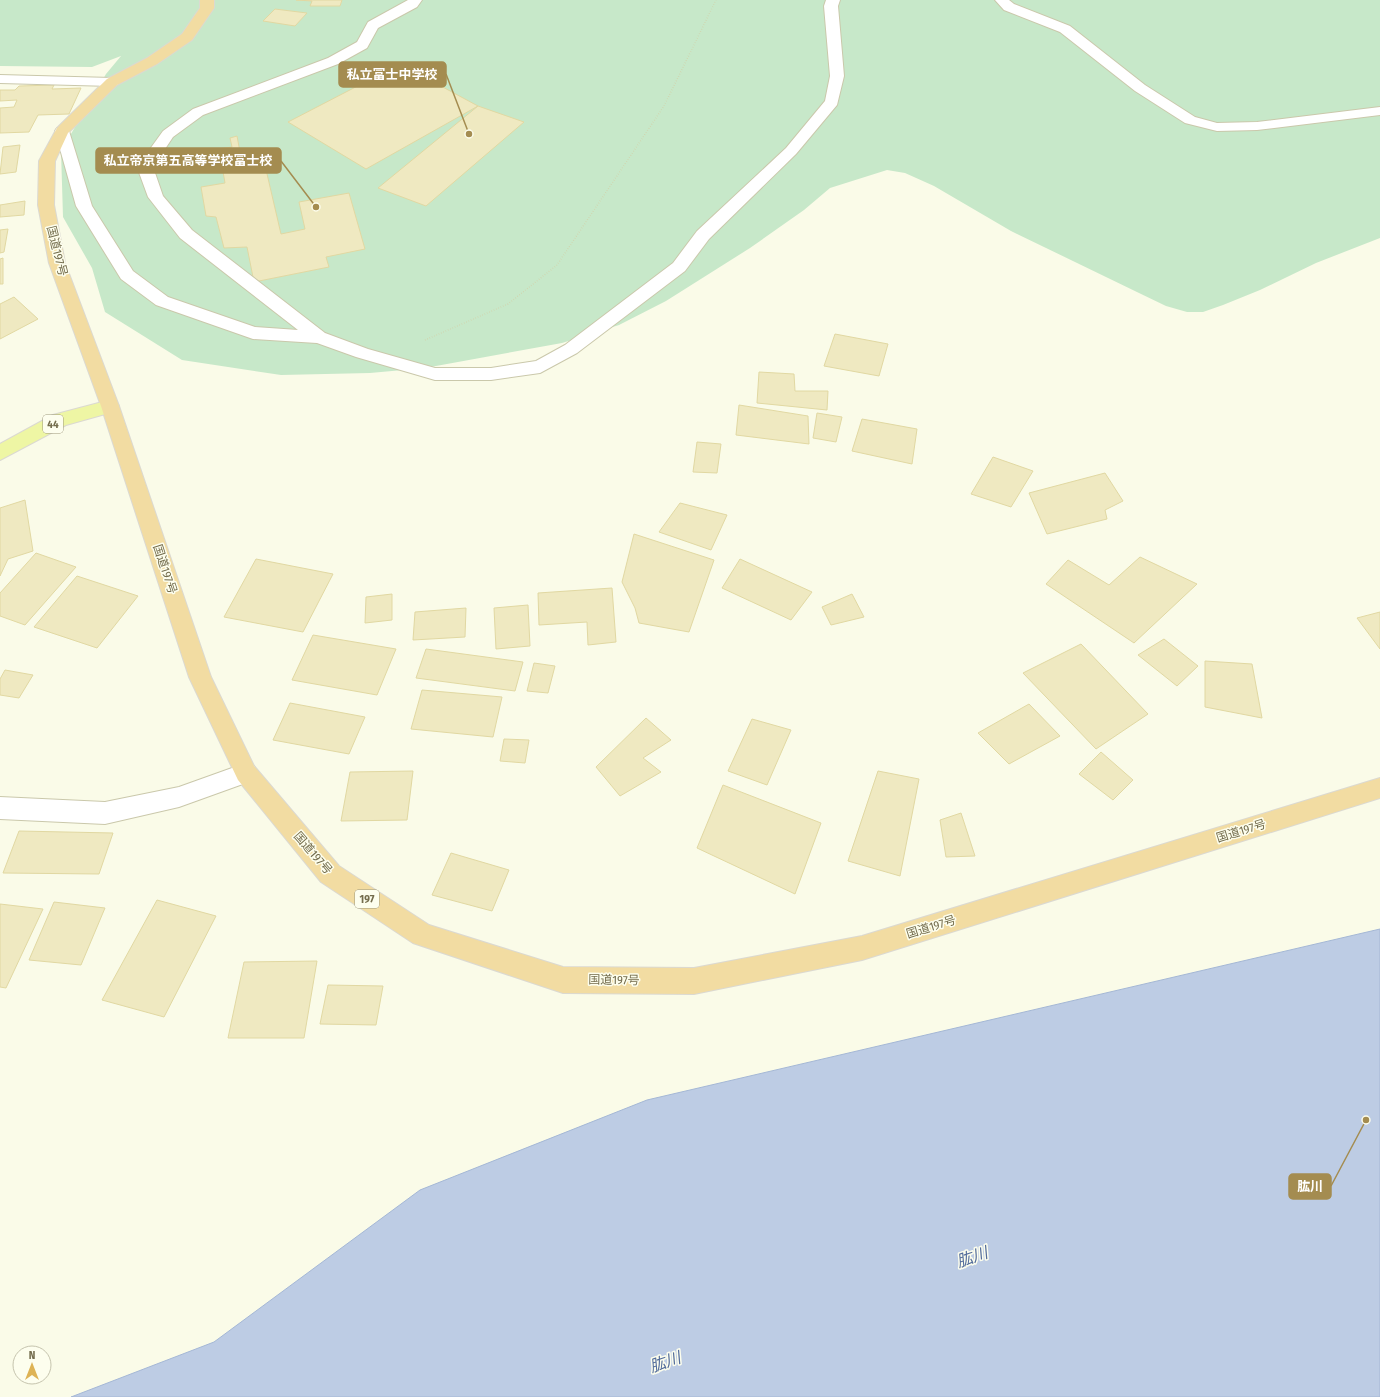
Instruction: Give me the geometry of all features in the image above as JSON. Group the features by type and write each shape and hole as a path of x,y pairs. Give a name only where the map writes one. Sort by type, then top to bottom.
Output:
{"highway":[{"name":"国道197号","path":"207,0 207,8 187,37 152,61 112,82 62,130 47,161 46,205 57,263 110,406 200,677 246,772 330,874 422,934 563,980 694,982 862,948 1380,788"}],"main road":[{"name":"44","path":"0,453 60,420 110,406"}],"street":[{"path":"318,337 186,234 156,198 145,167 168,134 198,112 333,61 362,45 373,25 412,4 415,0"},
{"path":"62,130 84,206 127,275 162,301 253,334 318,337 362,353 435,374 491,374 540,367 571,349 679,267 702,235 791,151 832,102 837,76 831,6 833,0"},
{"path":"1002,0 1009,6 1065,29 1140,88 1190,120 1218,127 1257,126 1380,111"},
{"path":"0,79 112,82"},
{"path":"0,808 105,813 179,797 246,772"}],"path":[{"path":"419,342 508,304 557,265 664,106 716,0"}],"green space":[{"path":"0,0 1380,0 1380,238 1316,263 1260,290 1223,305 1203,312 1187,312 1166,306 1011,231 934,186 905,173 887,170 830,188 804,210 750,248 666,301 619,325 562,343 425,368 370,373 281,375 182,360 105,312 92,268 63,217 61,151 106,74 121,56 92,67 0,66"}],"water":[{"path":"1380,929 1380,1397 71,1397 214,1342 420,1190 647,1100"}],"building":[{"path":"296,0 342,0 340,6 310,6 312,1"},
{"path":"275,9 307,13 295,26 263,21"},
{"path":"400,64 478,106 366,169 288,122"},
{"path":"54,85 52,89 81,88 69,114 38,115 29,132 0,133 0,108 14,107 17,100 0,101 0,90 15,90 19,86"},
{"path":"478,106 524,122 426,206 378,188"},
{"path":"237,136 240,152 261,148 281,234 305,229 299,202 349,193 365,249 326,257 329,267 254,282 247,247 224,248 216,217 206,216 201,187 225,183 219,149 232,147 230,138"},
{"path":"20,145 16,172 0,174 3,147"},
{"path":"25,201 24,215 0,217 0,205"},
{"path":"8,229 4,252 0,253 0,230"},
{"path":"3,258 3,284 0,284 0,259"},
{"path":"14,297 38,319 0,339 0,304"},
{"path":"835,334 888,344 879,376 824,366"},
{"path":"759,372 794,374 795,391 828,391 827,410 757,403"},
{"path":"739,405 808,416 809,444 736,435"},
{"path":"817,413 842,417 836,442 813,438"},
{"path":"862,419 917,429 912,464 852,451"},
{"path":"697,442 721,444 717,473 693,472"},
{"path":"993,457 1033,471 1011,507 971,494"},
{"path":"1105,473 1123,501 1105,510 1107,519 1047,534 1029,493"},
{"path":"25,500 33,551 8,559 0,576 0,508"},
{"path":"680,503 727,515 711,550 659,532"},
{"path":"634,534 714,560 689,632 639,623 635,608 622,582"},
{"path":"36,553 76,567 25,625 0,616 0,593"},
{"path":"1140,557 1197,584 1134,643 1046,584 1068,560 1109,585"},
{"path":"256,559 333,574 303,632 224,617"},
{"path":"740,559 812,592 791,620 722,588"},
{"path":"77,576 138,596 97,648 34,627"},
{"path":"612,588 616,642 588,645 587,622 539,625 538,593"},
{"path":"392,594 392,620 365,623 366,597"},
{"path":"852,594 864,617 831,625 822,607"},
{"path":"528,605 530,646 496,649 494,608"},
{"path":"466,608 465,637 413,640 415,612"},
{"path":"1380,612 1380,649 1357,618"},
{"path":"313,635 396,649 377,695 292,680"},
{"path":"1164,639 1198,666 1177,686 1138,655"},
{"path":"1081,644 1148,714 1096,749 1023,673"},
{"path":"426,649 523,662 515,691 416,678"},
{"path":"1205,661 1252,664 1262,718 1205,707"},
{"path":"534,663 555,666 548,693 527,691"},
{"path":"5,670 33,675 19,698 0,695 0,679"},
{"path":"422,690 502,697 493,737 411,729"},
{"path":"290,703 365,717 349,754 273,740"},
{"path":"1029,704 1060,736 1009,764 978,733"},
{"path":"646,718 671,740 643,758 661,772 620,796 596,767"},
{"path":"752,719 791,730 767,785 728,771"},
{"path":"504,739 529,740 525,763 500,761"},
{"path":"1101,752 1133,780 1113,800 1079,774"},
{"path":"413,771 407,820 341,821 350,772"},
{"path":"878,771 919,779 900,876 848,861"},
{"path":"723,785 821,823 795,894 697,848"},
{"path":"961,813 975,856 946,857 940,820"},
{"path":"19,831 113,833 99,874 3,873"},
{"path":"451,853 509,870 492,911 432,895"},
{"path":"157,900 216,916 164,1017 102,1000"},
{"path":"54,902 105,908 81,965 29,960"},
{"path":"0,904 43,909 6,988 0,987"},
{"path":"317,961 304,1038 228,1038 244,962"},
{"path":"328,985 383,986 376,1025 320,1024"}],"place":[{"name":"私立冨士中学校","path":"469,134"},
{"name":"私立帝京第五高等学校冨士校","path":"316,207"},
{"name":"肱川","path":"1366,1120"}]}
